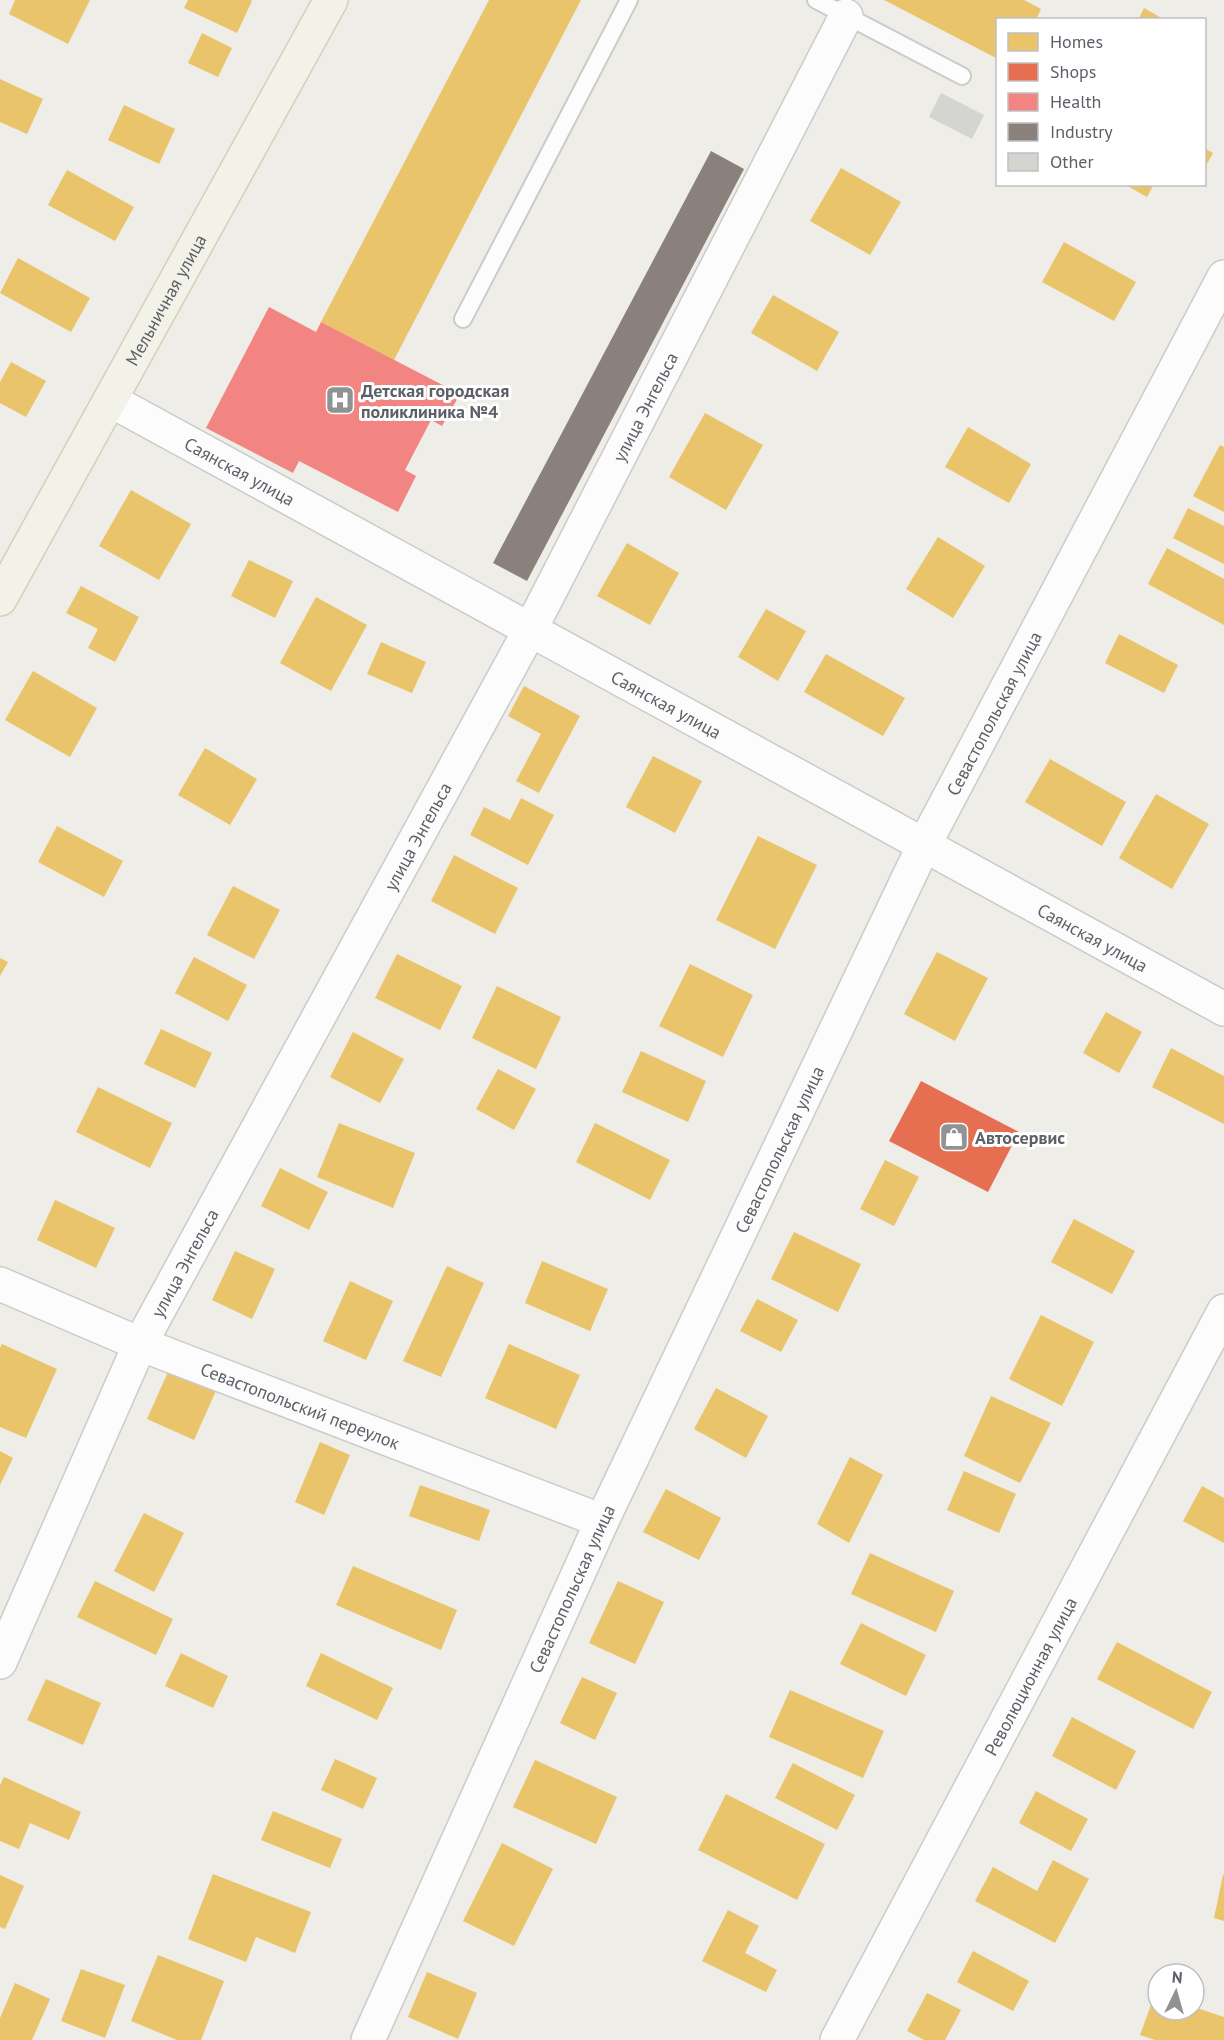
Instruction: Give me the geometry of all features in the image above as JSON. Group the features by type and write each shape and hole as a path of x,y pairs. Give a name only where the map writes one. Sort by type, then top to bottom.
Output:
{"main road":[{"name":"Мельничная улица","path":"0,599 331,0"}],"street":[{"name":"улица Энгельса","path":"0,1662 140,1344 530,630 846,16"},
{"name":"Севастопольская улица","path":"368,2040 602,1521 924,845 1224,277"},
{"name":"Саянская улица","path":"110,400 1224,1009"},
{"name":"Севастопольский переулок","path":"0,1284 140,1344 602,1521"},
{"name":"Революционная улица","path":"837,2040 1224,1311"}],"lane":[{"path":"463,319 628,0"},
{"path":"816,0 962,76"}],"building: Homes":[{"path":"15,0 90,0 68,44 9,14"},
{"path":"188,0 252,1 237,33 184,8"},
{"path":"489,0 581,0 394,360 321,322"},
{"path":"884,0 1024,0 1041,9 1037,18 996,18 996,58"},
{"path":"1144,8 1162,18 1139,18"},
{"path":"202,33 232,48 218,77 188,63"},
{"path":"0,79 43,99 27,134 0,122"},
{"path":"124,105 175,129 159,164 108,140"},
{"path":"1206,149 1213,153 1206,165"},
{"path":"841,168 901,202 870,255 810,221"},
{"path":"67,170 134,207 115,241 48,205"},
{"path":"1128,186 1153,186 1147,197"},
{"path":"1064,242 1136,282 1114,321 1042,282"},
{"path":"18,258 90,298 71,332 0,293"},
{"path":"773,295 839,332 817,371 751,333"},
{"path":"11,362 46,381 26,417 0,403 0,382"},
{"path":"705,413 763,445 726,510 669,477"},
{"path":"968,427 1031,464 1009,503 945,467"},
{"path":"1220,445 1224,447 1224,512 1193,496"},
{"path":"131,490 191,524 159,580 99,546"},
{"path":"1188,508 1224,526 1224,564 1173,538"},
{"path":"938,537 985,566 953,618 906,589"},
{"path":"627,543 679,573 650,625 597,596"},
{"path":"1167,548 1224,579 1224,625 1148,584"},
{"path":"249,560 293,581 275,618 231,596"},
{"path":"81,586 139,617 115,662 88,648 98,629 66,613"},
{"path":"316,597 367,625 331,691 280,663"},
{"path":"766,609 806,631 778,681 738,657"},
{"path":"1119,634 1178,665 1164,693 1105,663"},
{"path":"381,642 426,662 412,693 367,674"},
{"path":"826,654 905,698 883,736 804,692"},
{"path":"33,671 97,708 70,757 5,720"},
{"path":"524,686 580,716 539,793 516,781 541,734 508,716"},
{"path":"205,748 257,779 230,825 178,795"},
{"path":"653,756 702,781 675,833 626,807"},
{"path":"1050,759 1126,802 1102,846 1025,802"},
{"path":"1156,794 1209,824 1172,889 1119,858"},
{"path":"521,798 554,815 528,865 470,835 484,807 510,820"},
{"path":"57,826 123,861 104,897 38,862"},
{"path":"758,836 817,865 775,949 716,920"},
{"path":"454,855 518,888 495,934 431,901"},
{"path":"233,886 280,910 254,959 207,935"},
{"path":"937,952 988,978 955,1041 904,1014"},
{"path":"397,954 462,986 440,1030 375,998"},
{"path":"194,957 247,985 228,1021 175,993"},
{"path":"0,958 8,962 0,976"},
{"path":"690,964 753,995 723,1057 659,1026"},
{"path":"497,986 561,1017 536,1069 472,1038"},
{"path":"1106,1012 1142,1032 1119,1073 1083,1053"},
{"path":"161,1029 212,1053 195,1088 144,1064"},
{"path":"353,1032 404,1059 380,1103 330,1077"},
{"path":"1171,1048 1224,1076 1224,1124 1152,1087"},
{"path":"641,1051 706,1081 688,1122 622,1092"},
{"path":"498,1069 536,1089 514,1130 476,1109"},
{"path":"98,1087 172,1123 150,1168 76,1132"},
{"path":"339,1123 415,1153 393,1208 317,1177"},
{"path":"595,1123 670,1160 650,1200 576,1162"},
{"path":"885,1160 919,1177 894,1226 860,1209"},
{"path":"280,1168 328,1192 309,1230 261,1206"},
{"path":"55,1200 115,1228 96,1268 37,1240"},
{"path":"1074,1219 1135,1251 1112,1294 1051,1262"},
{"path":"794,1232 861,1264 838,1312 771,1279"},
{"path":"235,1251 275,1269 252,1319 212,1300"},
{"path":"542,1261 608,1289 590,1331 525,1303"},
{"path":"447,1266 484,1283 441,1377 403,1361"},
{"path":"350,1281 393,1301 366,1360 323,1341"},
{"path":"757,1299 798,1320 781,1352 740,1331"},
{"path":"1041,1315 1094,1342 1062,1406 1009,1379"},
{"path":"2,1344 57,1369 26,1438 0,1427 0,1348"},
{"path":"509,1344 580,1375 556,1429 485,1398"},
{"path":"172,1363 219,1384 194,1440 147,1419"},
{"path":"716,1388 768,1416 746,1458 694,1429"},
{"path":"991,1396 1051,1423 1020,1483 964,1456"},
{"path":"320,1442 350,1455 324,1515 295,1502"},
{"path":"0,1451 13,1458 0,1485"},
{"path":"850,1457 883,1475 849,1543 817,1524"},
{"path":"964,1471 1016,1494 999,1533 947,1510"},
{"path":"420,1485 490,1510 479,1541 409,1516"},
{"path":"1202,1486 1224,1498 1224,1543 1183,1521"},
{"path":"666,1489 721,1518 699,1560 643,1532"},
{"path":"144,1513 184,1533 154,1592 114,1571"},
{"path":"870,1553 954,1591 936,1632 851,1594"},
{"path":"353,1566 457,1610 441,1650 336,1605"},
{"path":"95,1581 173,1619 156,1655 77,1617"},
{"path":"618,1581 664,1602 635,1664 589,1643"},
{"path":"861,1623 926,1655 906,1696 840,1664"},
{"path":"1117,1642 1212,1692 1193,1729 1097,1679"},
{"path":"181,1653 228,1676 213,1708 165,1686"},
{"path":"321,1653 393,1688 377,1720 306,1686"},
{"path":"582,1677 617,1693 595,1740 560,1723"},
{"path":"46,1679 101,1703 83,1745 27,1720"},
{"path":"790,1690 884,1731 863,1778 769,1737"},
{"path":"1072,1717 1136,1751 1116,1790 1052,1756"},
{"path":"335,1759 377,1778 363,1809 321,1790"},
{"path":"535,1760 617,1797 596,1844 513,1807"},
{"path":"793,1763 855,1795 837,1830 775,1798"},
{"path":"4,1777 81,1812 69,1840 30,1823 19,1849 0,1841 0,1785"},
{"path":"1036,1791 1088,1819 1071,1851 1019,1823"},
{"path":"726,1794 825,1844 797,1900 698,1850"},
{"path":"273,1811 342,1839 330,1868 261,1840"},
{"path":"502,1843 553,1869 514,1946 463,1921"},
{"path":"1053,1860 1089,1879 1055,1943 975,1901 993,1867 1037,1891"},
{"path":"213,1874 311,1912 295,1953 256,1937 246,1962 188,1939"},
{"path":"0,1875 24,1886 5,1929 0,1927"},
{"path":"1224,1875 1224,1921 1214,1918"},
{"path":"728,1910 759,1926 745,1953 777,1970 766,1992 702,1961"},
{"path":"973,1951 1029,1981 1013,2011 957,1982"},
{"path":"158,1955 224,1981 201,2040 177,2040 131,2021"},
{"path":"81,1969 125,1985 105,2038 61,2021"},
{"path":"427,1972 477,1993 458,2039 408,2017"},
{"path":"15,1983 50,1999 32,2040 0,2040 0,2018"},
{"path":"927,1993 961,2010 945,2040 924,2040 907,2031"},
{"path":"1206,2011 1224,2017 1224,2040 1155,2040 1140,2035 1146,2019 1146,2022 1206,2022"}],"building: Shops":[{"name":"Автосервис","path":"921,1081 1019,1132 988,1192 889,1141"}],"building: Health":[{"path":"269,307 316,332 321,322 460,394 442,426 431,420 405,470 416,476 398,512 299,461 293,473 206,428"}],"building: Industry":[{"path":"711,151 744,169 527,581 493,563"}],"building: Other":[{"path":"941,93 984,115 972,139 929,117"}],"place":[{"name":"Детская городская поликлиника №4","path":"340,400"},
{"name":"Автосервис","path":"954,1137"}]}
